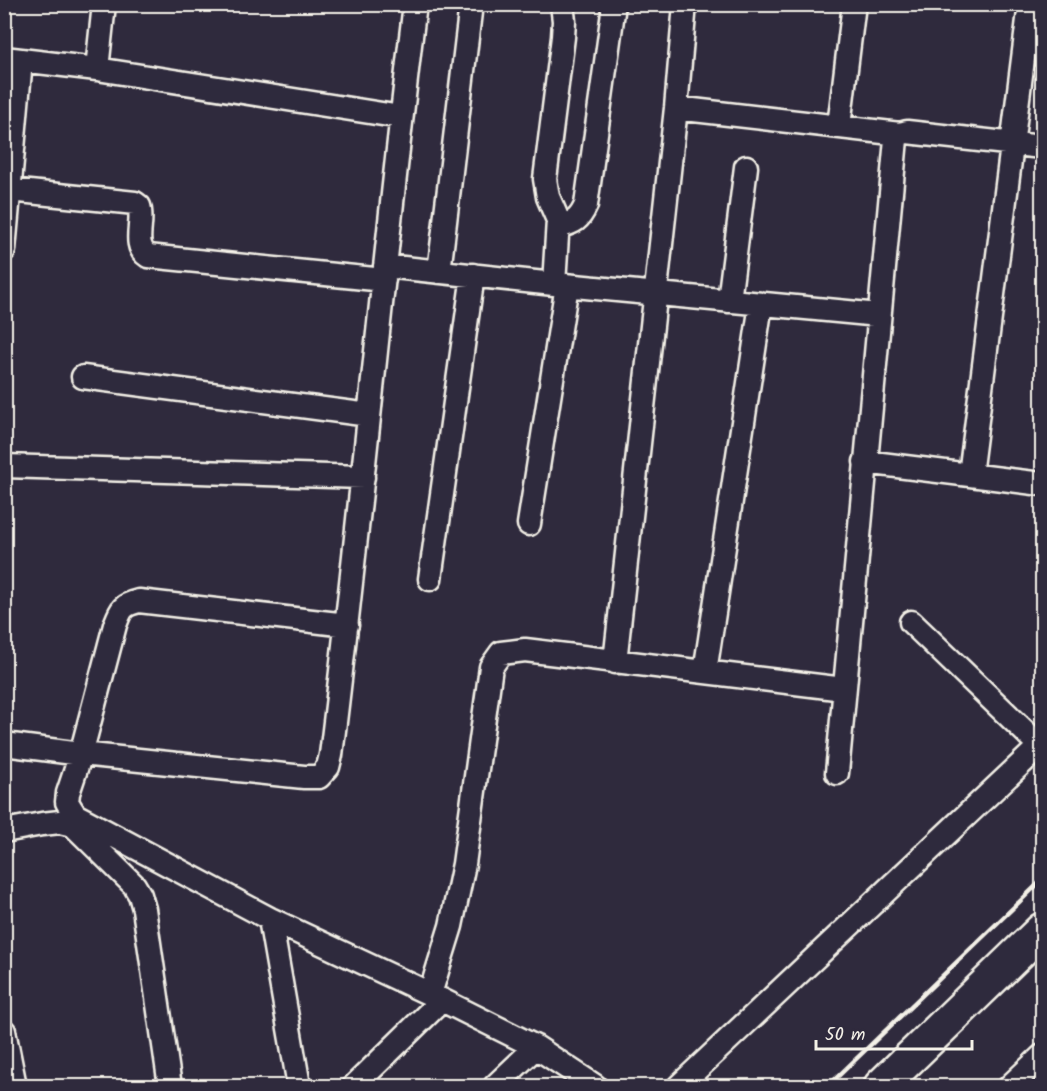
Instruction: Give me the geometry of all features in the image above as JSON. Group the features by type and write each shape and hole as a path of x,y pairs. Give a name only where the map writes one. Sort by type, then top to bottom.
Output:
{"street":[{"path":"97,69 104,4"},
{"path":"4,744 304,777 319,777 328,767 347,626 415,4"},
{"path":"439,272 471,4"},
{"path":"529,524 561,285 558,220 548,197 545,179 563,37 562,4"},
{"path":"558,227 573,222 581,216 586,205 613,12 612,4"},
{"path":"615,662 676,108 685,4"},
{"path":"839,126 854,4"},
{"path":"970,475 1030,4"},
{"path":"4,250 10,190 13,59 97,69 401,117"},
{"path":"676,108 900,134 906,132 1042,147"},
{"path":"837,772 895,146 900,134"},
{"path":"729,301 746,167"},
{"path":"10,190 135,203 142,213 140,247 148,256 385,273 439,272 879,315"},
{"path":"430,579 473,275"},
{"path":"705,672 761,304"},
{"path":"83,377 369,415"},
{"path":"865,462 1042,484"},
{"path":"4,466 363,477"},
{"path":"347,626 139,602 128,603 120,610 115,625 67,802 75,816 270,919 536,1047 595,1086"},
{"path":"679,1086 1041,745 910,622"},
{"path":"354,1086 436,997 464,864 491,667 501,653 525,650 844,689"},
{"path":"4,831 60,822 73,825 134,885 144,909 170,1086"},
{"path":"270,919 299,1086"},
{"path":"881,1086 1042,930"},
{"path":"4,1031 15,1086"},
{"path":"495,1086 536,1047"},
{"path":"1010,1086 1042,1056"}],"railway":[{"path":"828,1086 1042,880"}]}
